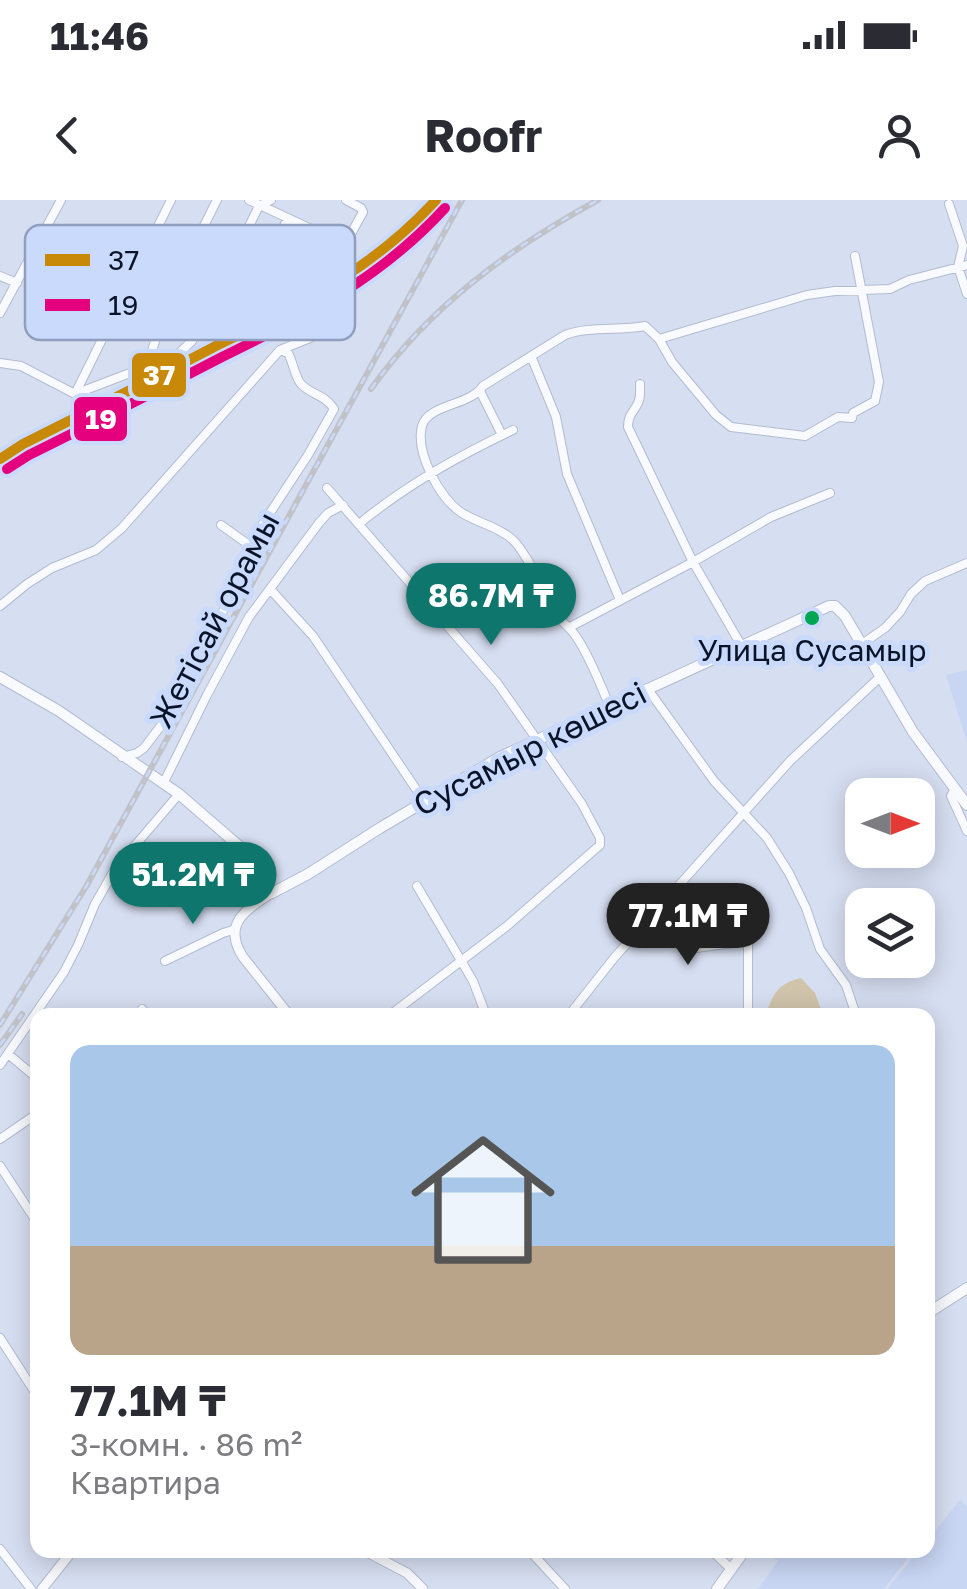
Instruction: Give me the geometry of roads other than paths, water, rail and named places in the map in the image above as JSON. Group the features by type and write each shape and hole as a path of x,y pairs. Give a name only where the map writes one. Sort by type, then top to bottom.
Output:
{"main road":[{"name":"Сусамыр көшесі","path":"272,893 500,758 828,606 846,616 862,644"},
{"path":"862,644 913,732 967,805"},
{"path":"0,678 59,711 179,794 246,852 272,893"},
{"path":"935,1304 967,1288"},
{"path":"717,1589 740,1558"}],"street":[{"path":"47,225 61,200"},
{"path":"160,225 172,200"},
{"path":"204,225 217,200"},
{"path":"249,200 303,225"},
{"path":"250,225 259,206 270,200"},
{"path":"346,200 363,212 355,227"},
{"path":"949,204 963,246 967,294"},
{"path":"284,225 288,218"},
{"path":"610,707 581,644 558,617 513,540 448,502 425,458 425,421 432,413 477,396 483,386 578,330 645,326 660,339 672,362 716,415 731,427 805,436 838,417 852,418 853,413 875,400 880,382 855,256"},
{"path":"0,313 25,266"},
{"path":"660,339 808,295 834,290 890,289 908,280 962,266"},
{"path":"0,276 16,283"},
{"path":"75,394 102,340"},
{"path":"146,369 156,340"},
{"path":"0,363 21,366 75,394 178,355 192,340"},
{"path":"0,606 52,568 96,550 122,528 280,350 305,340"},
{"name":"Жетісай орамы","path":"122,756 144,748 163,723 220,619 249,545 334,409 326,398 300,383 288,353 280,350"},
{"path":"531,356 556,417 567,474 620,600"},
{"path":"640,384 638,404 628,416 628,426 693,562 741,645"},
{"path":"480,391 502,435"},
{"path":"358,524 392,496 513,430"},
{"path":"326,488 498,684 593,824 600,846 399,1008"},
{"path":"570,627 771,517 830,493"},
{"path":"163,784 250,616 319,523 342,505"},
{"path":"221,525 249,545"},
{"path":"862,644 900,612 925,581 967,563"},
{"path":"270,589 313,636 424,801"},
{"path":"574,1008 809,741 880,677"},
{"path":"647,688 714,781 745,812 789,873 820,949 846,985 854,1008"},
{"path":"955,789 950,796 967,831"},
{"path":"39,1008 64,972 94,904 115,869 179,794"},
{"path":"416,886 473,980 483,1008"},
{"name":"Сусамыр көшесі","path":"234,930 253,904 272,893"},
{"path":"652,916 688,949 748,941 748,1008"},
{"path":"166,961 234,930 242,957 284,1008"},
{"path":"0,1065 30,1022"},
{"path":"8,1054 30,1072"},
{"path":"0,1139 30,1118"},
{"path":"0,1166 30,1212"},
{"path":"0,1338 30,1385"},
{"path":"25,1378 30,1376"},
{"path":"0,1549 30,1589"},
{"path":"42,1589 67,1558"},
{"path":"381,1558 423,1589"},
{"path":"536,1558 565,1589"},
{"path":"720,1558 732,1569"}],"railway":[{"path":"0,1025 87,885 462,200"},
{"path":"371,389 419,331 474,281 534,238 598,200"},
{"path":"0,1045 22,1014"}],"place":[{"name":"Улица Сусамыр","path":"812,618"}]}
